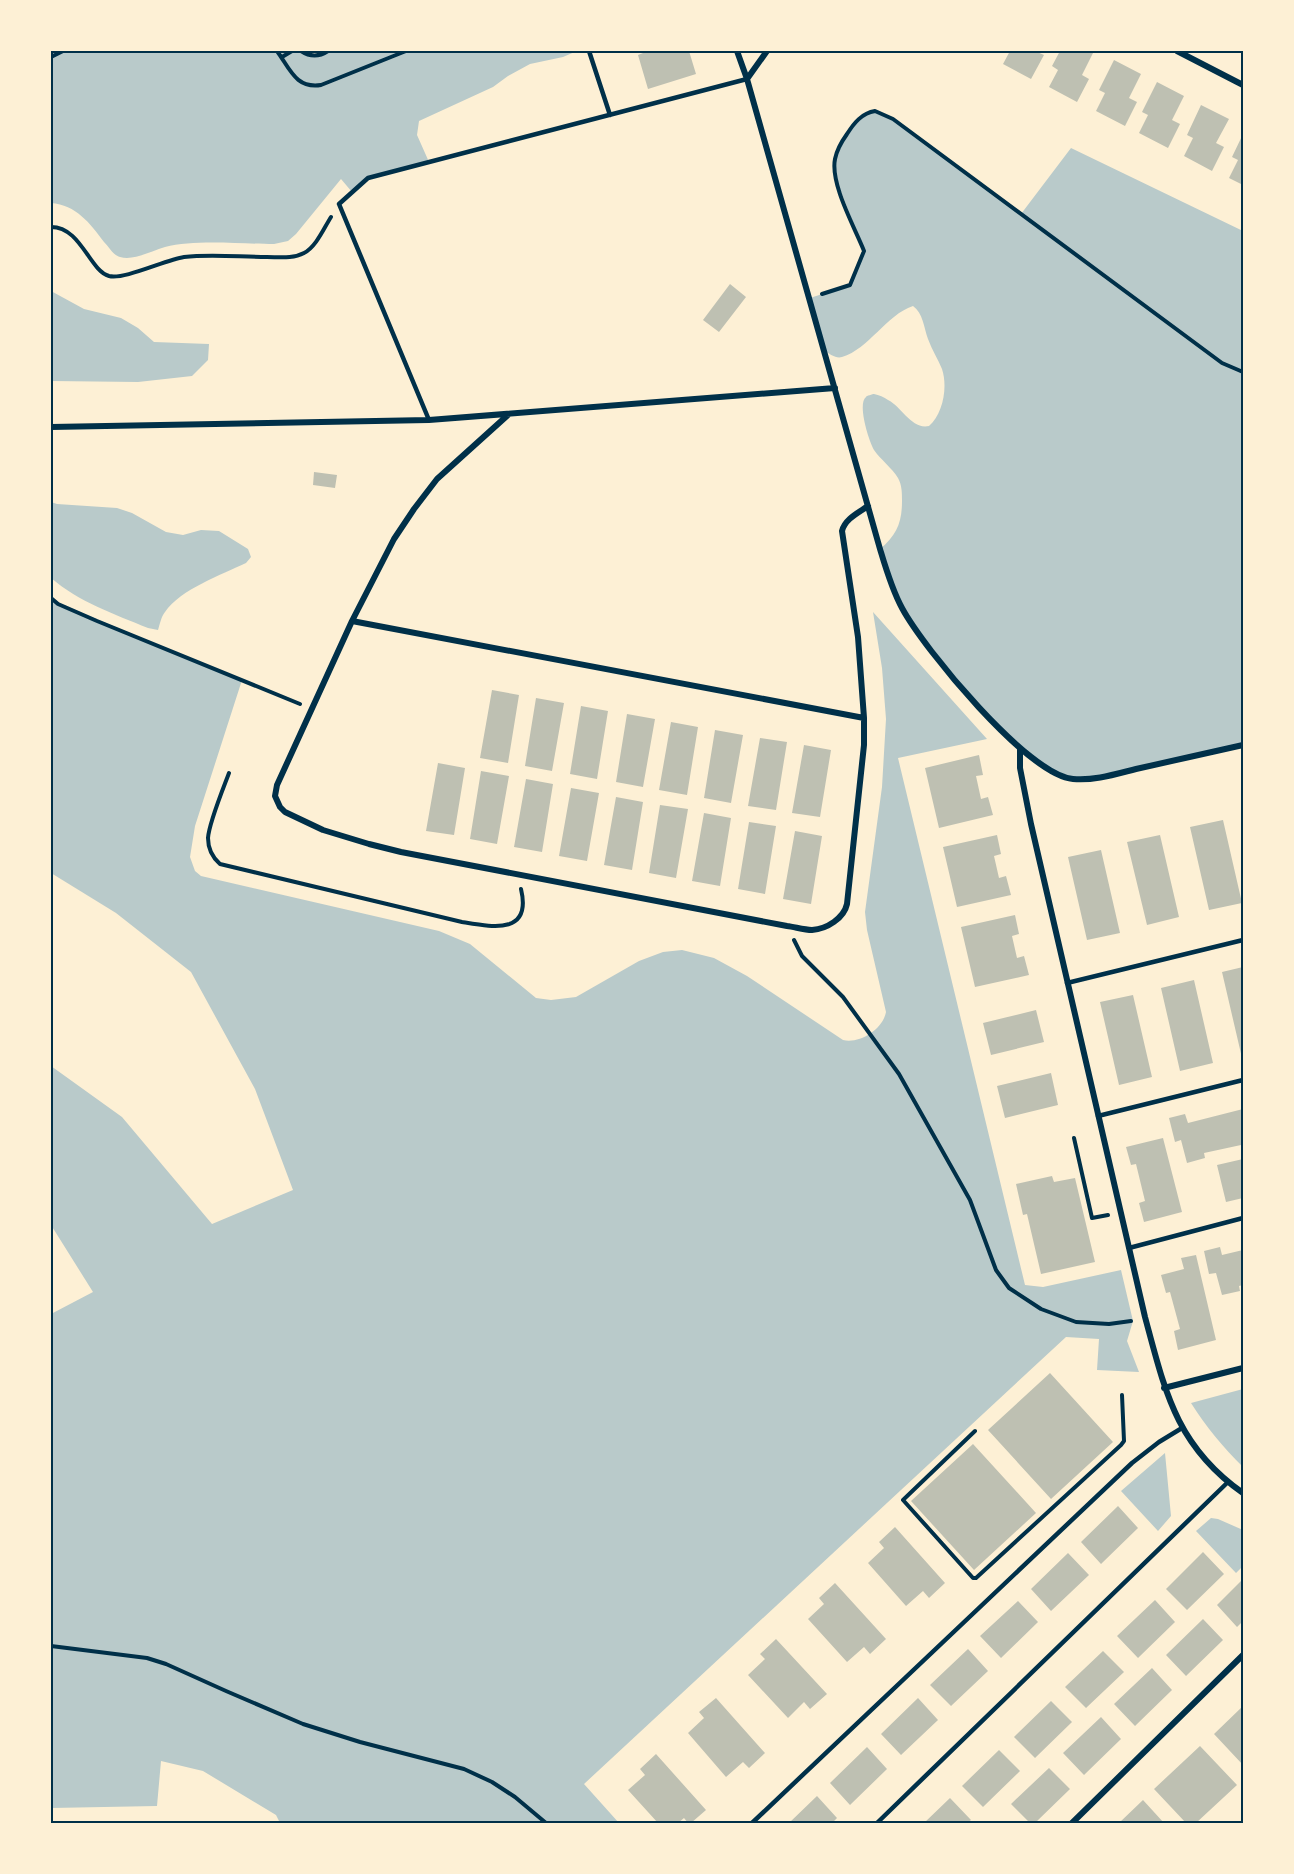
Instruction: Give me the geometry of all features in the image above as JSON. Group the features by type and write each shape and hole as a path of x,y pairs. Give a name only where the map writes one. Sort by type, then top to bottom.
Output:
{"street":[{"path":"737,51 747,79 890,580 902,608 918,633 977,705 1020,749 1057,775 1084,780 1243,745"},
{"path":"747,79 766,51"},
{"path":"1177,51 1243,85"},
{"path":"51,427 429,420 835,388"},
{"path":"509,414 462,455 429,489 394,539 352,621 277,785 275,796 285,812 323,830 369,844 517,874 810,930 834,921 842,916 847,904 864,745 858,637 842,531 843,524 868,506"},
{"path":"352,621 864,718"},
{"path":"1020,749 1022,782 1067,983 1145,1317 1164,1388 1182,1428 1203,1457 1228,1482 1243,1493"},
{"path":"1164,1388 1243,1368"},
{"path":"1072,1823 1243,1655"}],"lane":[{"path":"589,51 610,115"},
{"path":"429,420 339,204 368,178 747,79"},
{"path":"1067,983 1243,940"},
{"path":"1098,1116 1243,1080"},
{"path":"1129,1248 1243,1218"},
{"path":"752,1823 1132,1463 1182,1428"},
{"path":"877,1823 1228,1482"}],"path":[{"path":"51,57 63,51"},
{"path":"278,51 296,79 304,85 312,86 321,85 406,51"},
{"path":"282,57 292,51"},
{"path":"301,51 315,56 328,51"},
{"path":"810,298 850,285 864,251 835,176 835,159 837,150 852,126 864,115 875,111 902,125 1222,363 1243,372"},
{"path":"51,227 62,228 75,239 108,276 118,276 186,257 284,257 303,254 310,249 339,204"},
{"path":"51,598 97,621 312,709"},
{"path":"229,773 208,837 209,849 213,858 220,864 489,927 506,926 522,915 524,905 517,874"},
{"path":"787,926 802,956 843,997 899,1074 970,1200 996,1270 1009,1288 1041,1309 1076,1322 1109,1324 1145,1317"},
{"path":"1074,1138 1092,1218 1120,1212"},
{"path":"975,1431 903,1500 973,1578 976,1578 1121,1445 1124,1440 1122,1395"},
{"path":"51,1646 147,1658 166,1664 303,1724 360,1742 464,1769 492,1782 515,1797 546,1823"}],"shaded area":[{"path":"51,51 301,51 315,56 328,51 577,51 563,57 530,64 493,87 419,121 417,135 429,162 368,178 352,192 341,179 288,241 274,244 190,243 125,258 113,253 82,216 68,207 51,203"},
{"path":"870,112 884,114 1021,214 1071,148 1243,231 1243,745 1084,780 1044,768 970,697 902,608 880,549 891,539 900,522 901,486 896,474 874,450 865,423 864,401 870,395 880,396 893,403 917,425 929,426 938,415 943,400 942,369 921,317 913,306 894,317 861,347 852,353 838,357 825,351 810,298 850,285 864,251 835,176 835,159 852,126"},
{"path":"51,291 84,309 121,318 138,328 154,342 209,344 208,360 192,376 138,382 51,381"},
{"path":"51,502 117,508 132,513 166,532 183,535 201,530 219,531 248,549 251,557 246,563 202,583 181,596 164,614 158,630 148,628 85,601 51,578"},
{"path":"51,600 242,680 195,826 190,857 195,871 201,876 439,931 470,944 536,998 551,1000 576,997 639,961 663,952 682,950 714,958 747,976 843,1040 856,1040 870,1034 880,1024 886,1012 865,912 882,787 886,719 882,668 873,612 987,739 898,758 1025,1285 1043,1287 1121,1270 1133,1321 1127,1341 1139,1372 1097,1370 1099,1339 1066,1337 584,1784 619,1823 280,1823 276,1815 203,1771 161,1761 157,1806 51,1808 51,1314 93,1292 51,1225 51,1066 122,1117 212,1224 293,1190 255,1089 191,972 116,913 51,873"},
{"path":"1243,1389 1243,1467 1215,1436 1191,1403"},
{"path":"1165,1453 1171,1516 1158,1531 1121,1491"},
{"path":"1211,1518 1243,1530 1243,1566 1236,1573 1196,1531"}],"building":[{"path":"648,51 689,51 696,74 648,89 638,55"},
{"path":"1010,51 1035,51 1044,55 1031,79 1003,64"},
{"path":"1060,51 1094,51 1082,75 1089,79 1077,102 1049,87 1058,70 1052,66"},
{"path":"1114,60 1141,74 1129,98 1137,102 1125,126 1096,111 1105,93 1099,90"},
{"path":"1157,82 1184,96 1172,120 1180,124 1168,148 1139,133 1148,115 1142,112"},
{"path":"1201,105 1229,119 1216,143 1224,147 1212,171 1184,156 1193,138 1187,135"},
{"path":"1243,134 1243,185 1229,178 1238,160 1232,157"},
{"path":"730,284 746,297 719,332 703,320"},
{"path":"314,472 337,475 335,488 313,485"},
{"path":"492,690 519,695 508,763 480,758"},
{"path":"536,698 564,703 552,771 525,766"},
{"path":"581,706 608,711 597,779 570,774"},
{"path":"627,714 655,719 643,787 616,782"},
{"path":"671,722 698,727 687,795 659,790"},
{"path":"715,730 743,735 731,803 704,798"},
{"path":"760,738 787,742 776,810 748,806"},
{"path":"804,745 831,750 820,817 792,813"},
{"path":"979,755 983,775 976,776 981,799 988,797 993,815 939,828 925,768"},
{"path":"438,763 465,768 454,835 426,831"},
{"path":"481,771 509,776 497,844 470,839"},
{"path":"526,779 553,784 542,852 514,847"},
{"path":"571,788 599,793 587,861 559,856"},
{"path":"616,797 643,802 632,870 604,865"},
{"path":"660,805 688,809 676,878 649,873"},
{"path":"704,813 731,818 720,886 692,881"},
{"path":"1223,820 1242,903 1209,910 1190,827"},
{"path":"749,822 776,826 765,894 738,889"},
{"path":"795,831 822,836 811,904 783,899"},
{"path":"997,835 1001,854 994,856 999,878 1006,876 1011,895 957,907 943,847"},
{"path":"1160,835 1179,917 1147,925 1127,842"},
{"path":"1101,850 1120,933 1087,940 1068,857"},
{"path":"1015,915 1019,934 1012,936 1017,958 1024,956 1029,975 975,987 961,927"},
{"path":"1243,967 1243,1058 1242,1058 1222,972"},
{"path":"1194,980 1213,1063 1180,1071 1161,988"},
{"path":"1133,995 1152,1077 1119,1085 1100,1002"},
{"path":"1036,1010 1044,1042 991,1055 983,1023"},
{"path":"1051,1073 1058,1105 1005,1118 997,1086"},
{"path":"1243,1109 1243,1149 1241,1145 1204,1153 1205,1158 1187,1163 1181,1140 1175,1142 1169,1118 1185,1114 1188,1123"},
{"path":"1163,1138 1182,1212 1144,1222 1139,1203 1145,1201 1136,1164 1131,1165 1126,1147"},
{"path":"1243,1159 1243,1198 1226,1202 1217,1165"},
{"path":"1052,1176 1054,1182 1075,1178 1095,1262 1041,1274 1027,1214 1023,1215 1016,1184"},
{"path":"1220,1247 1222,1255 1243,1250 1243,1285 1239,1286 1240,1291 1222,1295 1216,1273 1209,1274 1204,1251"},
{"path":"1196,1255 1216,1340 1178,1350 1174,1331 1180,1329 1170,1292 1166,1293 1161,1275 1184,1269 1181,1258"},
{"path":"1050,1373 1113,1442 1051,1499 988,1430"},
{"path":"973,1444 1036,1513 974,1570 911,1501"},
{"path":"1118,1506 1138,1528 1101,1564 1081,1542"},
{"path":"895,1527 945,1583 929,1598 923,1591 906,1606 868,1563 884,1548 879,1542"},
{"path":"1203,1552 1224,1574 1187,1610 1166,1589"},
{"path":"1068,1553 1089,1575 1051,1611 1031,1589"},
{"path":"1243,1579 1243,1621 1237,1627 1217,1605"},
{"path":"835,1583 886,1639 870,1654 864,1647 847,1662 808,1619 824,1604 819,1598"},
{"path":"1155,1600 1175,1622 1138,1658 1117,1636"},
{"path":"1018,1601 1038,1622 1001,1658 980,1636"},
{"path":"1203,1619 1223,1640 1186,1676 1166,1655"},
{"path":"776,1639 827,1694 810,1709 804,1702 788,1718 748,1675 765,1659 760,1654"},
{"path":"968,1649 988,1671 951,1706 930,1685"},
{"path":"1103,1651 1124,1672 1086,1708 1065,1687"},
{"path":"1152,1668 1172,1690 1135,1726 1114,1704"},
{"path":"716,1698 765,1753 749,1768 743,1762 726,1777 688,1733 704,1718 699,1712"},
{"path":"918,1698 938,1720 901,1755 881,1734"},
{"path":"1051,1701 1072,1722 1035,1758 1014,1737"},
{"path":"1243,1706 1243,1765 1214,1734"},
{"path":"1101,1717 1121,1739 1084,1775 1063,1753"},
{"path":"1200,1746 1237,1785 1196,1823 1186,1823 1154,1789"},
{"path":"867,1747 887,1769 850,1805 830,1783"},
{"path":"999,1750 1020,1771 983,1807 962,1786"},
{"path":"656,1754 706,1810 691,1823 684,1818 678,1823 658,1823 628,1790 645,1775 640,1769"},
{"path":"1049,1768 1070,1789 1035,1823 1030,1823 1011,1804"},
{"path":"817,1796 837,1818 832,1823 789,1823"},
{"path":"950,1798 971,1820 967,1823 924,1823"},
{"path":"1143,1800 1164,1823 1119,1823"}]}
